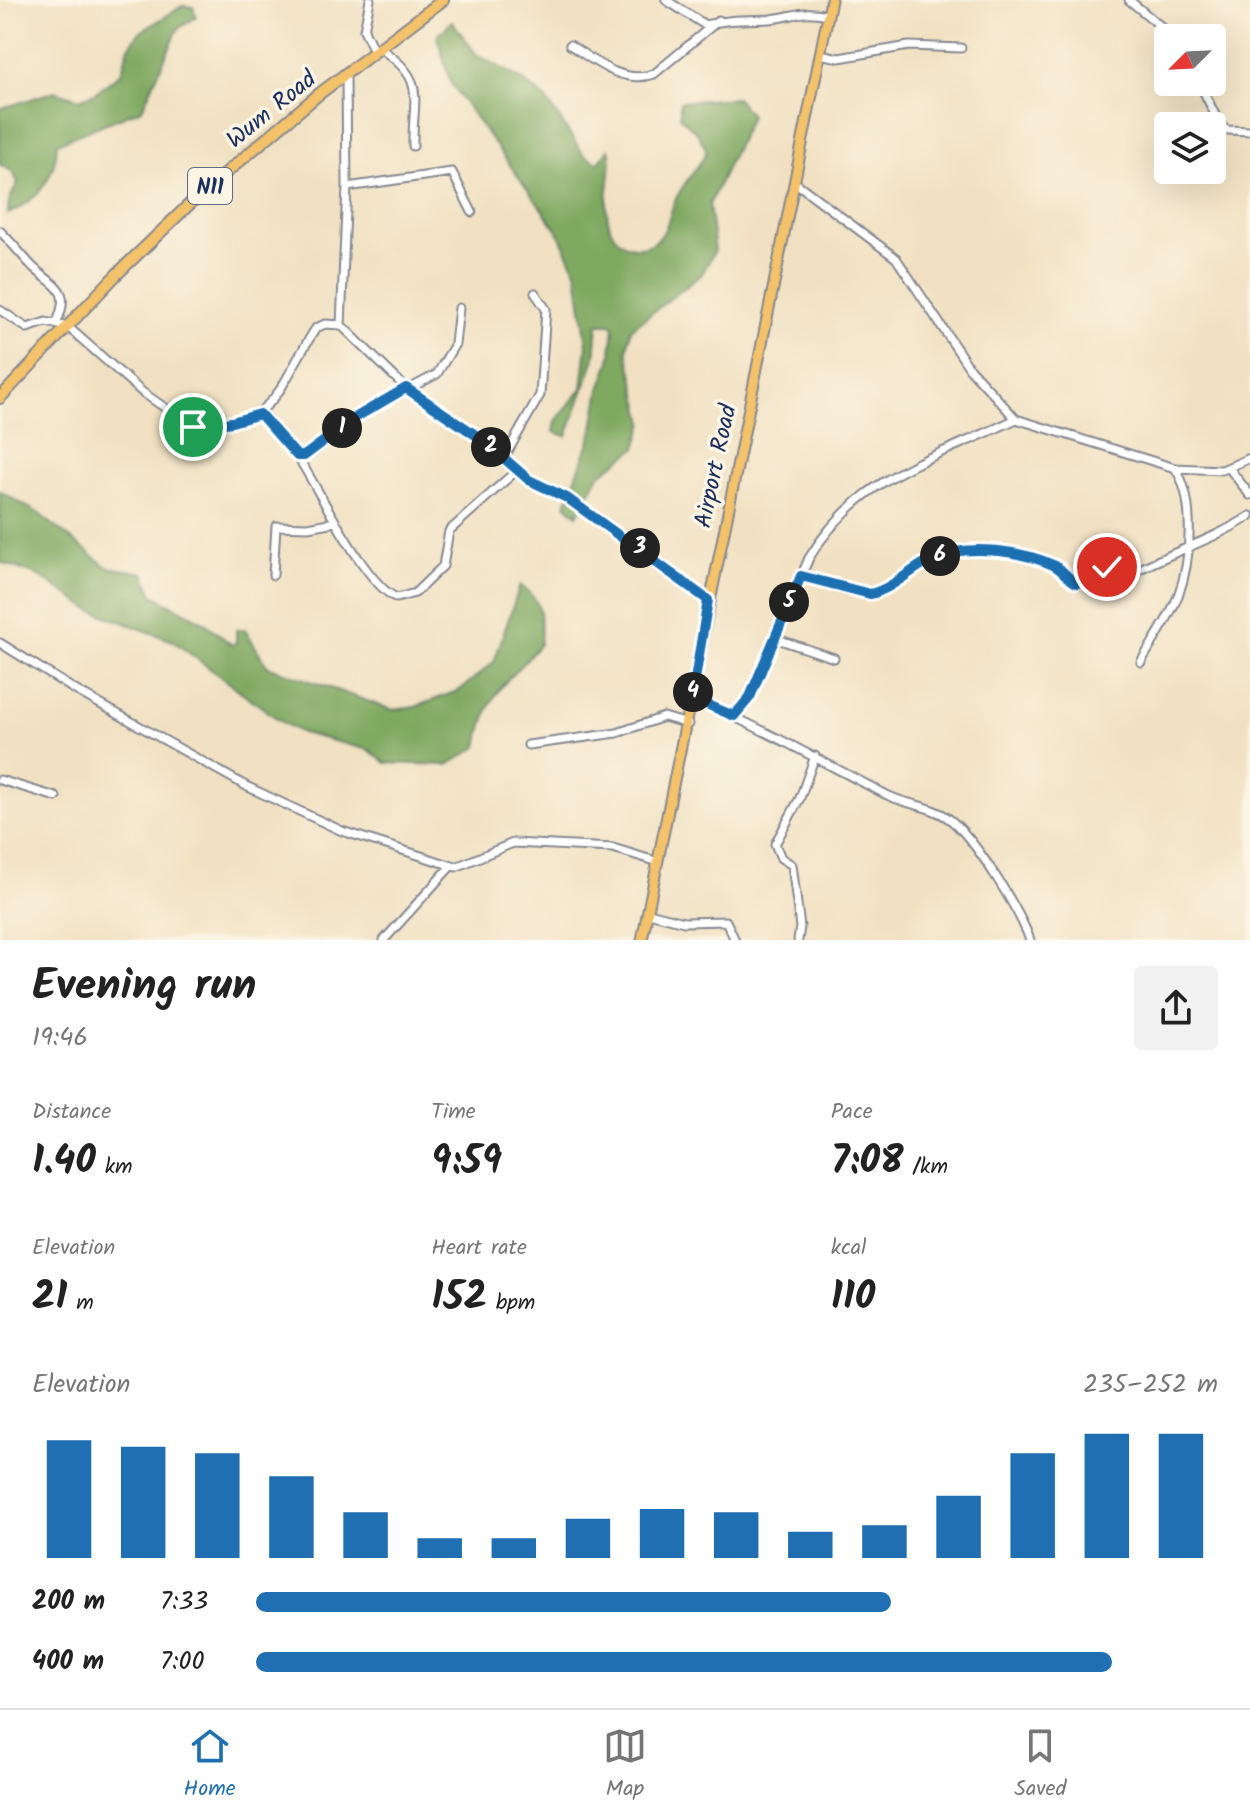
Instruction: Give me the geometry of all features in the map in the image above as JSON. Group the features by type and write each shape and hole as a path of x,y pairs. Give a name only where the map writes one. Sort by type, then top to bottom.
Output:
{"highway":[{"name":"Wum Road","path":"0,398 195,199 346,74 443,0"}],"main road":[{"name":"Airport Road","path":"642,940 649,913 655,861 688,724 708,600 796,183 831,0"}],"street":[{"path":"370,0 364,30 378,51 404,64 413,79 413,146"},
{"path":"666,0 701,24 719,20 774,19 800,11 828,15"},
{"path":"1129,0 1158,24"},
{"path":"570,45 628,77 645,77 654,74 719,20"},
{"path":"820,54 839,58 909,46 961,48"},
{"path":"346,74 347,187 341,325 406,388 504,458 516,471 579,506 708,600"},
{"path":"1206,96 1220,125 1227,130 1250,131"},
{"path":"347,187 452,172 472,212"},
{"path":"796,183 905,267 970,369 1016,419 1175,468 1209,471 1229,468 1250,458"},
{"path":"0,231 30,264 60,289 64,306 56,324"},
{"path":"504,458 540,395 546,309 535,293"},
{"path":"297,456 312,453 358,416 406,388 430,379 448,361 455,344 459,308"},
{"path":"0,310 27,328 46,322 68,327 142,392 193,427 232,422 260,414 275,399 316,328 341,325"},
{"path":"260,414 297,456 335,522 379,584 392,597 407,597 443,566 449,531 516,471"},
{"path":"734,716 750,697 801,576 821,539 862,494 883,479 1016,419"},
{"path":"1141,662 1178,597 1186,551 1189,506 1187,491 1175,468"},
{"path":"1229,468 1250,495"},
{"path":"801,576 870,594 933,558 952,552 975,551 1043,561 1057,566 1077,583 1114,564 1131,572 1165,555 1186,551 1250,516"},
{"path":"273,575 276,526 308,527 335,522"},
{"path":"774,638 834,658"},
{"path":"0,643 75,690 248,787 342,831 451,866 464,866 499,846 513,843 613,848 655,861"},
{"path":"692,698 815,756 888,796 937,812 953,822 1005,891 1030,940"},
{"path":"528,745 617,733 664,717 688,724"},
{"path":"798,940 800,927 792,865 781,858 775,844 800,798 815,756"},
{"path":"0,780 56,797"},
{"path":"384,940 451,866"},
{"path":"649,913 684,922 726,921 735,940"}],"green space":[{"path":"182,6 193,7 196,17 178,29 142,109 57,143 53,166 44,186 29,202 8,214 9,201 18,182 12,171 0,165 0,109 55,91 79,99 95,93 121,73 129,47 139,33"},
{"path":"452,21 476,54 521,79 545,98 584,155 598,163 609,148 607,197 610,227 619,240 632,247 647,246 663,234 677,196 707,151 698,134 680,117 680,102 736,98 751,115 709,205 715,250 702,274 631,329 627,351 644,423 636,448 599,475 577,515 566,504 592,434 600,389 610,361 614,328 611,324 598,324 595,358 567,436 554,432 556,421 582,388 587,345 577,273 557,230 451,84 437,37"},
{"path":"0,491 38,513 107,567 144,573 153,595 204,622 232,645 236,642 236,630 245,629 267,666 393,710 415,707 460,690 494,662 520,585 538,604 540,644 493,699 478,747 448,765 386,763 369,750 302,733 283,723 173,641 91,610 37,575 0,562"}],"route":[{"path":"193,427 207,427 260,414 297,456 304,456 358,416 406,388 483,440 516,471 567,498 708,600 692,698 734,716 750,697 801,576 870,594 933,558 952,552 975,551 1043,561 1057,566 1074,583 1082,583 1107,567"}]}
